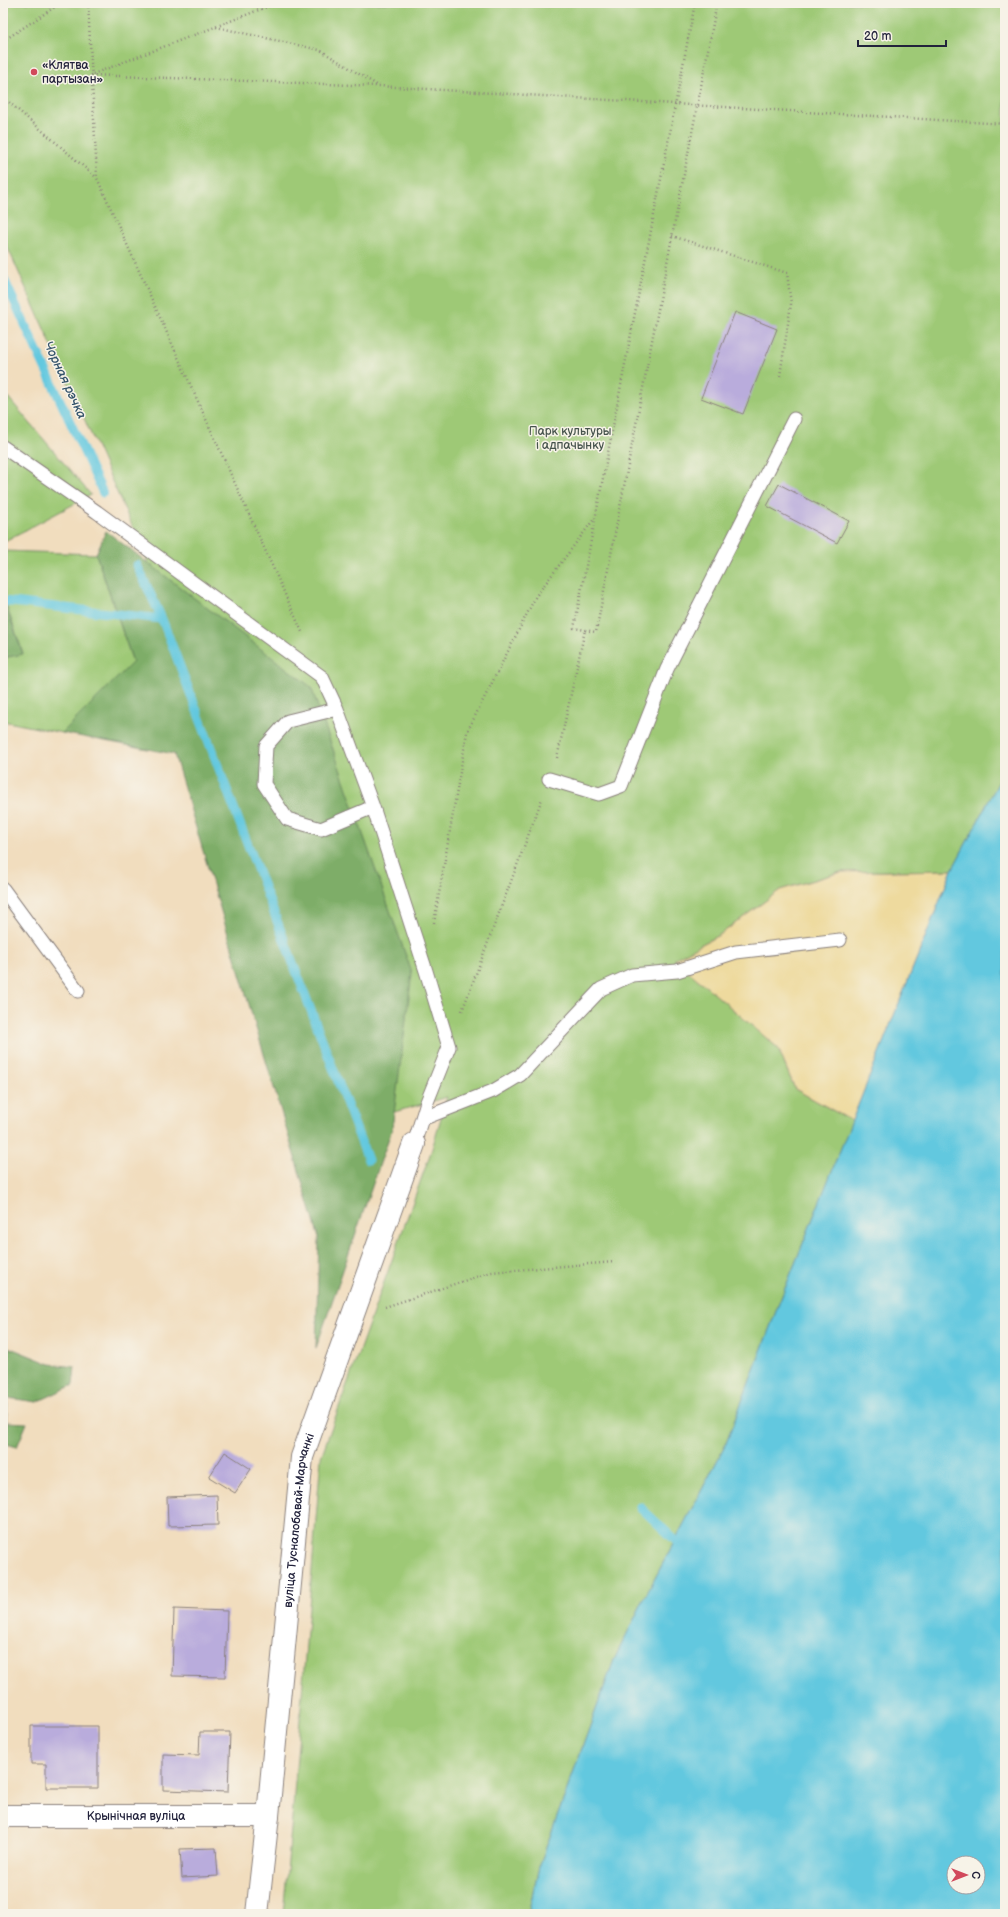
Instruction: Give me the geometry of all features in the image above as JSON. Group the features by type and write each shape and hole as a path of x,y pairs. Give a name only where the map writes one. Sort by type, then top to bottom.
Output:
{"street":[{"name":"вуліца Тусналобавай-Марчанкі","path":"257,1914 268,1816 302,1457 414,1144"},
{"name":"Крынічная вуліца","path":"3,1816 268,1816"}],"lane":[{"path":"549,779 599,794 621,786 667,669 794,419"},
{"path":"3,447 97,512 322,677 337,709 373,807 426,971 449,1048 414,1144"},
{"path":"337,709 288,721 266,746 264,784 286,819 321,829 373,807"},
{"path":"3,889 78,991"},
{"path":"422,1119 493,1091 520,1075 601,989 632,975 677,971 736,952 840,940"}],"path":[{"path":"48,3 51,10"},
{"path":"3,41 61,3"},
{"path":"88,3 97,178 306,640"},
{"path":"91,75 277,3"},
{"path":"695,3 574,628 596,632 717,3"},
{"path":"216,27 320,50 378,86"},
{"path":"91,75 378,86 1005,124"},
{"path":"3,97 97,178"},
{"path":"672,236 787,273 791,304 780,376"},
{"path":"434,925 467,732 536,596 595,518"},
{"path":"449,1048 558,757 585,630"},
{"path":"352,1318 491,1272 614,1262"}],"green space":[{"name":"Парк культуры і адпачынку","path":"3,3 1005,3 1005,770 952,870 841,872 780,890 721,934 674,959 778,1048 795,1089 852,1121 778,1306 725,1446 644,1599 614,1660 539,1867 528,1914 283,1914 321,1457 432,1149 447,1097 373,1118 305,913 3,237"},
{"path":"3,387 7,396 91,495 3,542"},
{"path":"106,531 311,687 412,973 392,1129 316,1348 319,1238 174,754 62,733 133,662 96,554"},
{"path":"3,551 96,554 133,662 62,733 3,721 3,658 23,653 3,597"},
{"path":"3,597 23,654 3,658"},
{"path":"3,1345 50,1364 75,1367 73,1385 37,1402 8,1398 6,1422 27,1423 17,1447 3,1443"}],"sand":[{"path":"952,870 852,1121 795,1089 778,1048 674,959 721,934 780,890 841,872"}],"water":[{"path":"1005,770 1005,1914 528,1914 539,1867 614,1660 644,1599 725,1446 778,1306 952,870"}],"building":[{"path":"735,312 777,329 743,414 701,398"},
{"path":"779,484 849,521 837,543 767,506"},
{"path":"225,1452 251,1469 235,1493 209,1477"},
{"path":"217,1495 218,1525 168,1526 167,1497"},
{"path":"174,1609 227,1611 225,1677 172,1676"},
{"path":"31,1726 98,1726 98,1788 46,1788 46,1764 31,1764"},
{"path":"200,1732 230,1732 228,1792 163,1790 163,1754 199,1755"},
{"path":"216,1848 218,1876 182,1878 180,1849"}],"waterway":[{"name":"Чорная рэчка","path":"3,277 103,493"},
{"name":"Чорная рэчка","path":"137,565 162,619"},
{"path":"3,601 162,619 368,1160"},
{"path":"640,1507 676,1541 687,1544"}],"place":[{"name":"«Клятва партызан»","path":"34,72"}]}
